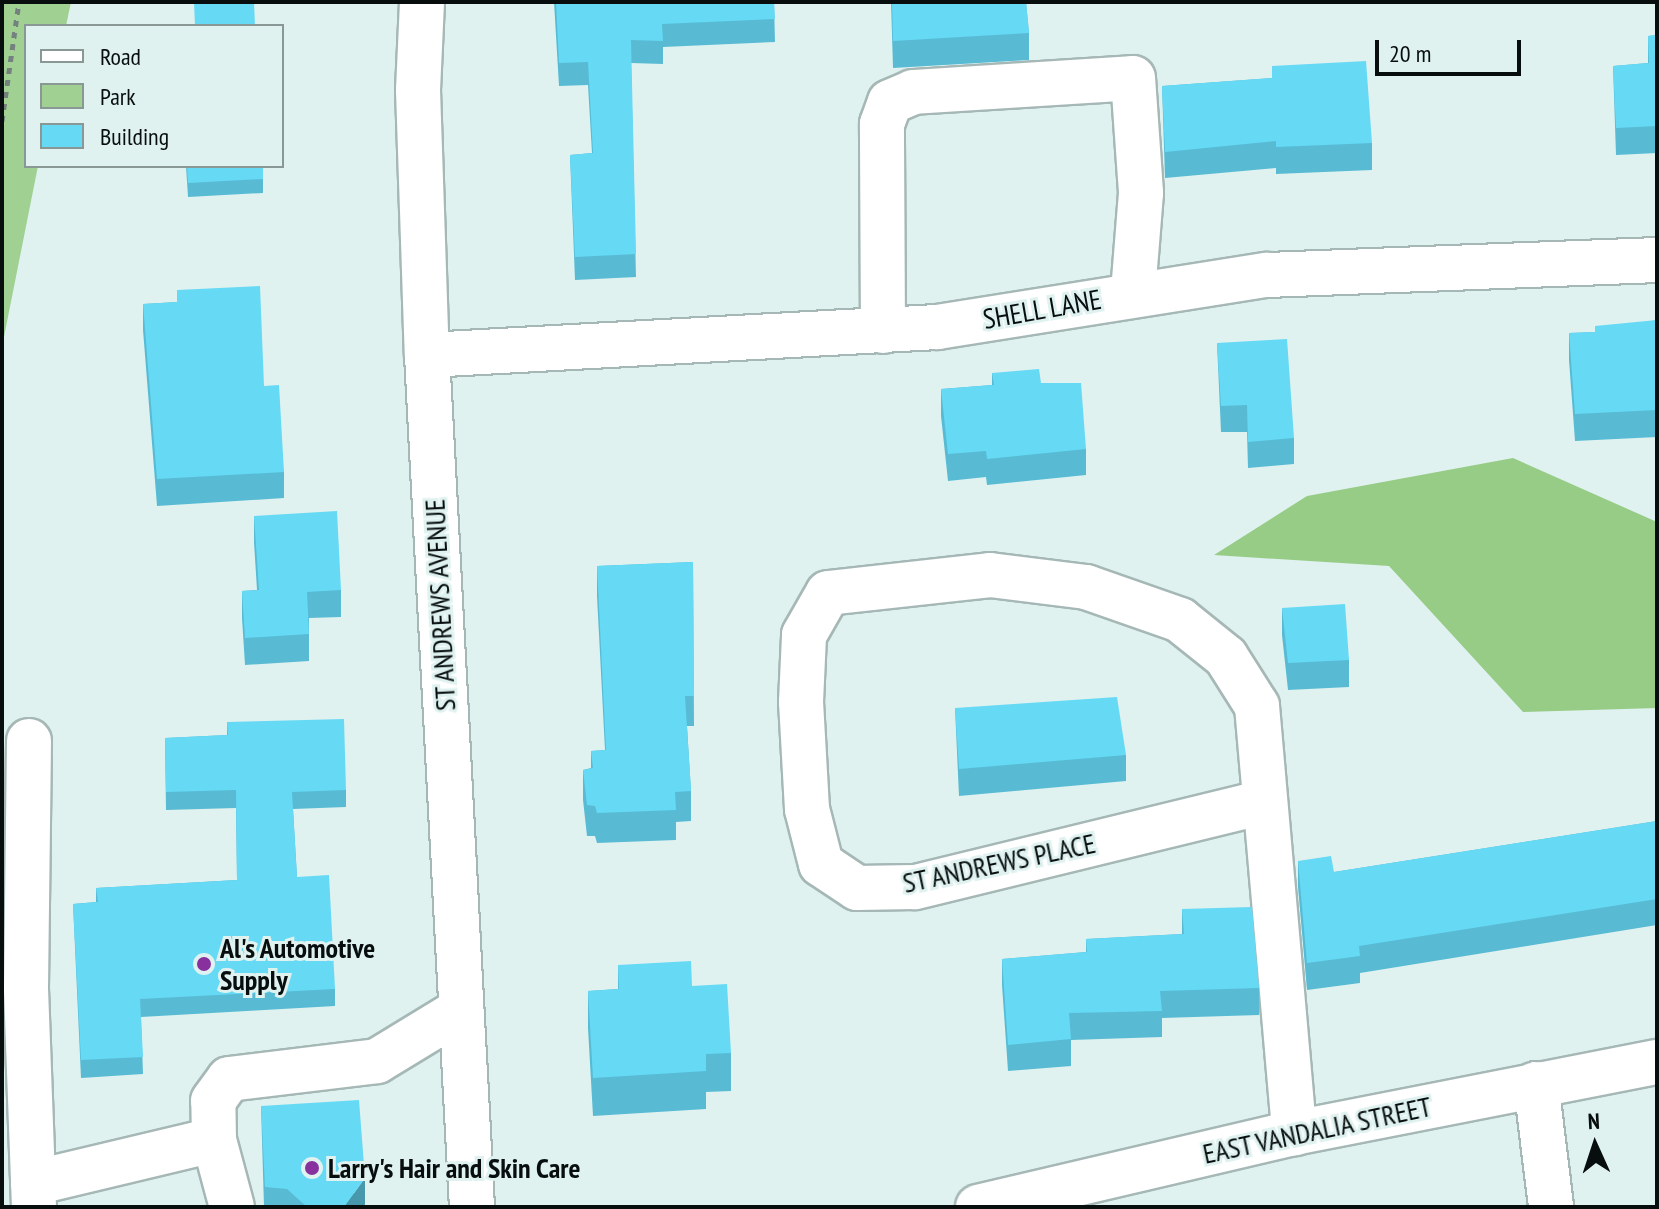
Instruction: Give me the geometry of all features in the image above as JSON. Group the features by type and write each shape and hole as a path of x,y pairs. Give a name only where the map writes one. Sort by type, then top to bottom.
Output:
{"street":[{"name":"ST ANDREWS AVENUE","path":"422,2 418,90 427,355 472,1207"},
{"path":"883,331 882,124 890,102 913,92 1133,78 1141,193 1133,293"},
{"name":"SHELL LANE","path":"427,355 883,331 1267,275 1657,260"},
{"name":"ST ANDREWS PLACE","path":"1264,802 914,887 857,888 821,864 807,809 801,702 804,635 828,593 990,575 1086,587 1180,620 1226,657 1257,706 1294,1133"},
{"path":"29,741 26,989 34,1195 214,1140"},
{"path":"232,1207 214,1140 213,1101 229,1079 377,1061 461,1010"},
{"name":"EAST VANDALIA STREET","path":"978,1207 1294,1133 1657,1062"},
{"path":"1536,1084 1551,1207"}],"path":[{"path":"2,121 19,2"}],"green space":[{"path":"2,2 71,2 66,24 24,24 24,168 38,168 2,347"},
{"path":"1513,458 1657,522 1657,708 1523,712 1389,566 1214,555 1307,496"}],"building":[{"path":"194,2 254,2 255,24 195,24"},
{"path":"556,2 774,2 775,19 662,24 663,41 631,40 636,254 575,257 570,155 593,153 588,62 559,63"},
{"path":"892,2 1026,2 1029,33 893,41"},
{"path":"1657,35 1657,126 1616,128 1613,66 1649,63 1648,36"},
{"path":"1366,61 1372,143 1276,147 1276,141 1165,152 1162,86 1272,78 1272,66"},
{"path":"187,168 263,168 263,179 188,183"},
{"path":"260,286 264,386 279,385 284,472 157,479 143,304 177,302 177,290"},
{"path":"1657,320 1657,410 1575,414 1569,333 1595,332 1595,326"},
{"path":"1287,339 1294,438 1248,442 1247,405 1221,406 1217,343"},
{"path":"1039,369 1041,383 1081,383 1086,449 987,459 986,451 948,454 941,389 994,385 992,373"},
{"path":"337,511 341,590 307,592 309,634 245,638 242,591 259,590 254,516"},
{"path":"693,562 694,696 685,696 691,791 675,792 676,810 597,813 595,806 587,805 583,770 593,768 591,751 606,750 597,566"},
{"path":"1345,604 1349,660 1288,663 1282,608"},
{"path":"1117,697 1126,755 959,769 955,708"},
{"path":"344,719 346,790 292,792 297,877 329,875 335,989 140,999 143,1057 81,1060 73,904 98,902 96,888 237,880 236,790 166,792 165,738 228,735 227,722"},
{"path":"1657,821 1657,899 1359,946 1360,956 1307,963 1298,861 1331,856 1334,872"},
{"path":"1252,907 1259,988 1160,991 1162,1011 1069,1013 1071,1039 1008,1045 1002,959 1087,952 1086,939 1184,934 1182,909"},
{"path":"691,961 692,986 727,984 731,1053 706,1054 706,1071 593,1078 588,991 619,989 618,965"},
{"name":"Larry's Hair and Skin Care","path":"359,1100 365,1178 344,1207 307,1207 287,1189 265,1187 261,1106"}],"place":[{"name":"Al's Automotive Supply","path":"204,964"},
{"name":"Larry's Hair and Skin Care","path":"312,1168"}]}
